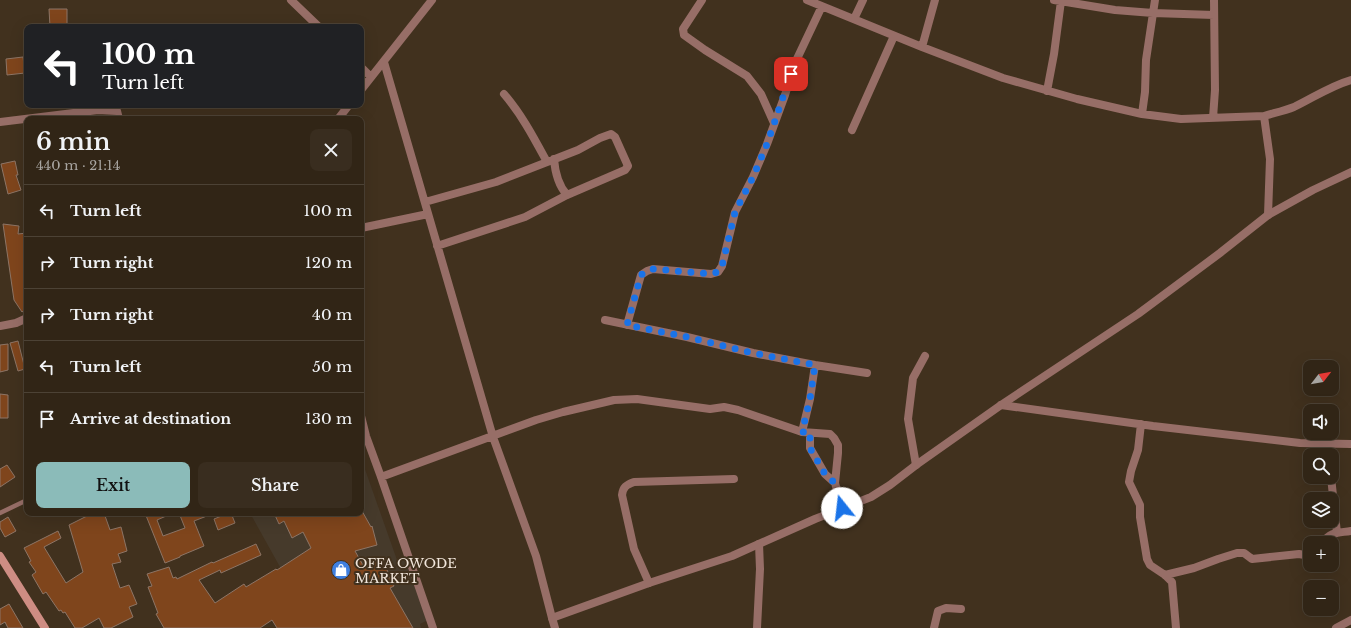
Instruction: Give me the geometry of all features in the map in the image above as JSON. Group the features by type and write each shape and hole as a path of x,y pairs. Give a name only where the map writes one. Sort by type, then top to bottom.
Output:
{"main road":[{"path":"1,559 45,628"}],"street":[{"path":"291,0 317,24"},
{"path":"364,86 432,0"},
{"path":"702,0 683,29 684,35 704,50 747,76 761,94 774,123"},
{"path":"807,0 894,36 1003,78 1077,99 1142,114 1181,119 1264,116 1292,108 1332,87 1351,80"},
{"path":"854,19 863,0"},
{"path":"922,47 935,0"},
{"path":"1142,114 1146,60 1155,0"},
{"path":"1213,118 1215,90 1214,0"},
{"path":"1047,90 1054,54 1057,1 1115,10 1214,15"},
{"path":"627,325 641,275 647,271 653,269 711,274 718,272 722,266 735,212 753,177 795,63 822,6"},
{"path":"852,130 894,36"},
{"path":"384,62 493,436 536,556 555,628"},
{"path":"364,70 371,77"},
{"path":"504,94 515,107 551,161 558,179 567,194"},
{"path":"340,116 347,108"},
{"path":"49,116 98,110 117,111 118,116"},
{"path":"1264,116 1270,159 1268,215"},
{"path":"0,122 24,119"},
{"path":"425,202 496,182 578,150 611,134 615,137 628,166 625,170 567,194 525,216 437,246"},
{"path":"552,618 649,583 732,556 870,497 890,486 916,465 1001,405 1138,314 1268,215 1313,190 1351,172"},
{"path":"364,227 428,214"},
{"path":"0,326 16,323 24,319"},
{"path":"605,320 687,337 753,353 867,373"},
{"path":"916,465 908,419 913,378 925,356"},
{"path":"815,365 806,432 810,448 825,474 835,483"},
{"path":"381,477 536,420 614,400 637,399 710,409 724,407 738,410 806,432 830,434 838,445 835,483 842,508"},
{"path":"1001,405 1300,443 1351,444"},
{"path":"1141,424 1138,450 1131,471 1130,482 1140,504 1140,517 1147,559 1150,565 1165,575 1172,582 1176,628"},
{"path":"364,428 433,628"},
{"path":"649,583 634,549 622,489 634,482 734,479"},
{"path":"1331,484 1337,533"},
{"path":"1330,536 1337,533 1351,531"},
{"path":"757,628 760,569 759,544"},
{"path":"1165,575 1194,568 1237,553 1244,553 1252,559 1303,555"},
{"path":"934,628 937,613 940,609 961,609"},
{"path":"1336,628 1351,620"}],"lane":[{"path":"0,513 24,501"}],"shaded area":[{"name":"OFFA OWODE MARKET","path":"364,466 397,560 403,557 424,602 430,619 420,624 421,628 314,628 252,516 364,516"}],"building":[{"path":"49,9 67,9 67,24 50,24"},
{"path":"23,57 24,73 7,75 6,59"},
{"path":"15,161 18,175 16,175 21,190 8,194 1,164"},
{"path":"3,224 19,226 18,234 24,233 24,310 22,312 14,300"},
{"path":"18,341 24,369 18,371 10,343"},
{"path":"8,344 8,370 0,372 0,345"},
{"path":"0,394 8,395 8,418 0,418"},
{"path":"7,465 15,477 0,487 0,469"},
{"path":"364,515 371,527 372,526 377,545 355,551 364,567 381,558 394,586 390,588 413,628 277,628 272,620 260,628 164,628 156,614 158,613 148,587 152,586 147,574 169,567 173,578 176,577 177,579 212,562 213,563 256,544 261,555 221,573 220,570 199,580 215,603 244,584 246,587 276,569 277,570 311,548 303,532 292,538 284,521 279,524 275,516 364,516"},
{"path":"87,516 105,516 110,530 121,527 127,551 118,554 121,562 112,564 120,588 129,585 137,604 129,607 133,617 111,628 104,628 99,618 82,628 75,628 65,612 63,613 61,610 59,611 46,592 43,594 32,575 36,572 29,562 31,561 24,548 58,531 61,538 44,547 66,583 83,572 69,525"},
{"path":"146,516 166,516 157,520 163,536 185,528 180,516 207,516 194,521 204,546 165,563"},
{"path":"222,516 232,516 235,523 218,530 214,519"},
{"path":"8,517 16,531 5,537 0,528 0,522"},
{"path":"9,604 23,628 8,628 5,622 0,625 0,609"}],"place":[{"name":"OFFA OWODE MARKET","path":"341,570"}],"route":[{"path":"791,74 767,144 753,177 735,212 722,266 718,272 711,274 653,269 647,271 641,275 627,325 815,365 810,399 802,432 810,432 810,448 825,474 835,483 842,508"}]}
